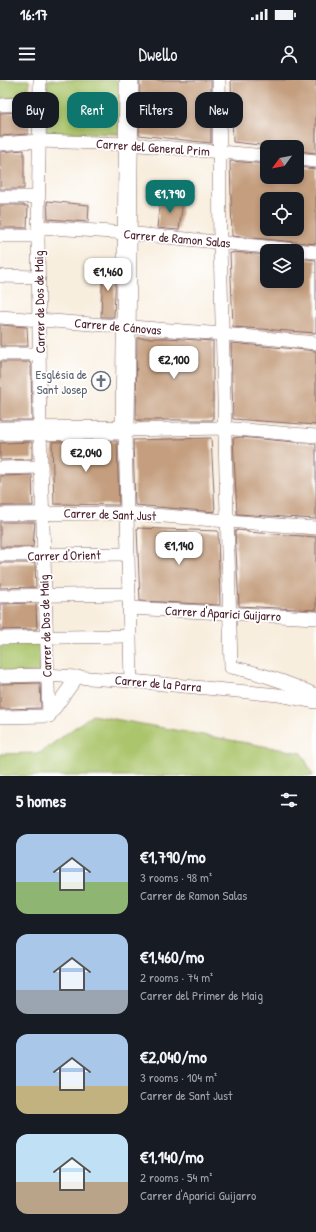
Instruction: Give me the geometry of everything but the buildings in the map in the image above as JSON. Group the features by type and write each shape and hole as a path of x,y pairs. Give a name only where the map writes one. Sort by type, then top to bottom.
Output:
{"street":[{"name":"Carrer de Dos de Maig","path":"39,92 40,80"},
{"path":"129,80 125,430 131,680"},
{"path":"219,80 223,428 231,667 247,670 291,684 316,695"},
{"path":"0,105 12,104"},
{"name":"Carrer de Dos de Maig","path":"39,128 38,277 40,431 44,596 49,716"},
{"name":"Carrer del General Prim","path":"0,144 39,141 128,144 260,155"},
{"path":"304,160 316,161"},
{"path":"0,197 38,197"},
{"name":"Carrer de Ramon Salas","path":"0,236 38,232 127,234 316,252"},
{"path":"0,276 38,277"},
{"name":"Carrer de Cánovas","path":"0,317 126,326 316,343"},
{"path":"0,354 39,354"},
{"path":"0,431 223,428 316,436"},
{"path":"0,468 41,467"},
{"name":"Carrer de Sant Just","path":"0,514 127,513 316,528"},
{"name":"Carrer d'Orient","path":"0,556 43,554 128,554"},
{"path":"0,596 129,594"},
{"name":"Carrer d'Aparici Guijarro","path":"129,608 229,612 316,618"},
{"path":"0,638 130,636"},
{"name":"Carrer de la Parra","path":"0,676 47,675 131,680 279,694 316,702"},
{"path":"0,718 49,716 77,677"}],"green space":[{"path":"0,80 29,80 29,92 12,92 12,98 0,99"},
{"path":"47,80 121,80 119,134 46,132 46,128 59,128 59,92 47,92"},
{"path":"43,641 45,672 0,673 0,642"},
{"path":"92,715 302,753 313,776 0,776 0,754 40,753"}],"place":[{"name":"Església de Sant Josep","path":"101,381"}]}
